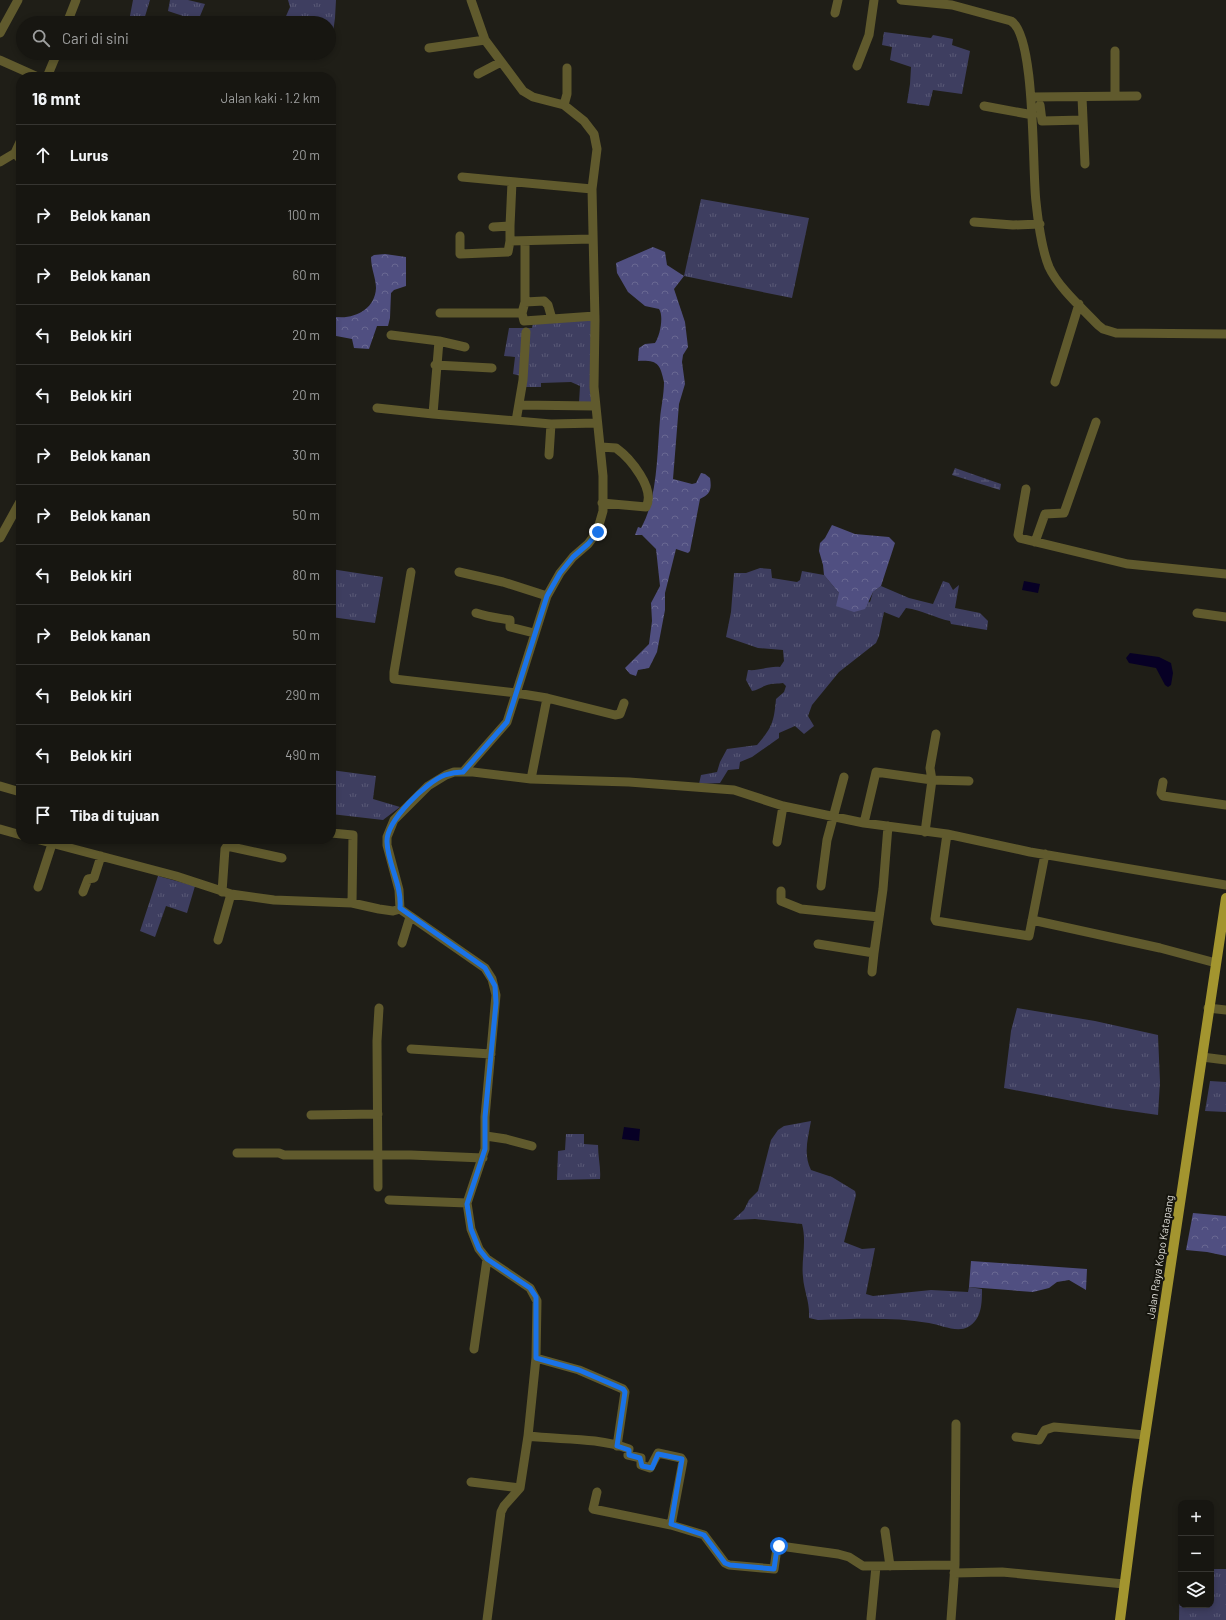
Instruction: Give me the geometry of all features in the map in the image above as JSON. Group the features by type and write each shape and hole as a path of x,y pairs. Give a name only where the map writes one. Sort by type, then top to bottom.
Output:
{"main road":[{"name":"Jalan Raya Kopo Katapang","path":"1120,1620 1145,1436 1208,1008 1216,963 1223,936 1226,898"}],"street":[{"path":"0,33 18,0"},
{"path":"70,16 76,0"},
{"path":"463,772 507,722 547,596 560,573 595,536 603,511 601,447 595,406 595,316 592,188 597,150 594,134 584,121 564,105 527,94 501,62 486,40 471,0"},
{"path":"835,13 838,0"},
{"path":"858,66 869,35 874,0"},
{"path":"901,0 950,3 1011,21 1017,26 1021,37 1031,97 1035,185 1040,224 1049,267 1059,282 1103,329 1116,333 1226,334"},
{"path":"428,48 486,40"},
{"path":"1115,51 1115,96"},
{"path":"0,60 27,72"},
{"path":"49,72 55,60"},
{"path":"478,74 501,62"},
{"path":"564,105 568,94 567,68"},
{"path":"1031,97 1137,96"},
{"path":"1082,97 1085,164"},
{"path":"1040,105 1042,121 1083,120"},
{"path":"984,106 1033,115"},
{"path":"0,162 16,158"},
{"path":"462,177 592,188"},
{"path":"460,236 460,254 508,252 510,241 512,182"},
{"path":"974,222 1014,225 1040,224"},
{"path":"493,227 510,226"},
{"path":"510,241 525,242 592,239"},
{"path":"525,242 524,302 522,313 524,321 595,316"},
{"path":"524,302 544,301 548,305 552,319"},
{"path":"1054,382 1079,304"},
{"path":"440,313 522,313"},
{"path":"516,421 523,380 526,332"},
{"path":"391,335 438,341 465,347"},
{"path":"433,414 435,365 438,341"},
{"path":"435,365 492,368"},
{"path":"519,405 595,406"},
{"path":"377,408 551,424 597,423"},
{"path":"1035,542 1045,514 1064,512 1096,422"},
{"path":"549,456 551,424"},
{"path":"601,447 615,448 623,454 641,475 648,498 646,507 602,502"},
{"path":"1026,489 1018,535 1020,538 1128,564 1226,574"},
{"path":"0,538 16,509"},
{"path":"411,572 394,679 547,698 615,715 620,714 624,703"},
{"path":"459,572 503,582 547,596"},
{"path":"1197,613 1226,617"},
{"path":"476,614 510,620 510,627 534,633"},
{"path":"532,779 547,698"},
{"path":"925,832 932,780 930,768 936,734"},
{"path":"487,1620 501,1512 504,1506 520,1488 528,1436 536,1358 537,1301 535,1294 530,1288 487,1259 474,1238 467,1204 483,1158 486,1136 485,1117 496,995 495,986 489,973 441,936 410,917 400,908 399,890 387,845 390,828 398,816 434,782 446,775 463,772 532,779 629,782 734,790 783,806 864,823 947,834 1045,854 1226,885"},
{"path":"864,823 876,772 932,780 969,781"},
{"path":"821,886 827,840 844,777"},
{"path":"1163,782 1163,796 1226,806"},
{"path":"0,786 16,791"},
{"path":"777,842 783,806"},
{"path":"872,972 888,826"},
{"path":"0,829 16,834"},
{"path":"336,833 353,835 352,903"},
{"path":"947,834 935,920 1029,936 1045,854"},
{"path":"38,887 52,844 176,876 226,893 274,900 352,903 393,911 400,908"},
{"path":"218,940 226,893 225,849 227,846 282,858"},
{"path":"83,892 88,879 94,878 101,856"},
{"path":"781,891 781,901 795,908 879,917"},
{"path":"402,943 410,917"},
{"path":"1032,920 1160,948 1216,963"},
{"path":"818,944 874,953"},
{"path":"378,1187 377,1041 379,1008"},
{"path":"1208,1008 1226,1010"},
{"path":"411,1049 491,1054"},
{"path":"1202,1057 1226,1060"},
{"path":"311,1115 378,1114"},
{"path":"486,1136 506,1139 532,1146"},
{"path":"237,1153 279,1153 284,1156 483,1158"},
{"path":"389,1200 467,1204"},
{"path":"474,1349 487,1259"},
{"path":"536,1358 579,1370 623,1389 625,1392 617,1446"},
{"path":"951,1620 955,1569 956,1424"},
{"path":"1016,1437 1039,1440 1045,1430 1054,1427 1145,1436"},
{"path":"528,1436 561,1437 617,1446 629,1450 628,1455 640,1458 641,1465 650,1468 658,1454 682,1459 671,1524"},
{"path":"471,1482 520,1488"},
{"path":"597,1492 593,1509 671,1524 704,1535 725,1563 735,1567 774,1569 777,1548 780,1546 838,1554 863,1566 1002,1572 1124,1584"},
{"path":"885,1531 890,1566"},
{"path":"871,1619 876,1566"}],"green space":[{"path":"133,0 150,0 145,16 130,16"},
{"path":"170,0 188,0 205,4 200,16 183,16 168,11"},
{"path":"288,0 336,0 335,16 286,16 290,7"},
{"path":"884,32 931,38 933,35 953,39 952,45 970,51 962,94 933,90 929,106 907,103 911,67 890,60 892,47 882,45"},
{"path":"701,199 809,218 792,298 684,276"},
{"path":"653,247 665,252 667,265 684,276 674,289 685,322 688,347 683,355 682,362 685,384 679,404 673,479 692,484 696,483 701,473 710,478 711,486 710,491 700,499 690,551 688,553 676,549 665,593 665,610 657,652 649,668 638,670 636,676 630,674 625,668 649,644 652,621 651,603 660,586 656,549 642,535 635,535 638,527 641,528 647,516 654,489 660,419 664,392 664,382 657,364 650,361 638,361 639,348 645,344 655,343 657,340 661,326 661,316 659,309 645,306 628,292 617,273 616,263"},
{"path":"385,254 406,257 406,286 394,290 391,293 390,318 388,326 377,326 369,349 354,348 352,339 336,336 336,317 346,317 354,315 367,308 371,303 375,296 376,288 371,257 374,255"},
{"path":"592,315 591,404 579,403 580,386 571,382 541,383 541,387 523,387 525,377 513,374 515,357 504,356 509,328 532,328 534,318"},
{"path":"955,468 1001,484 1000,490 952,475"},
{"path":"832,525 855,534 889,537 895,543 881,586 873,592 865,609 854,612 836,606 839,593 824,575 819,551 820,543 825,538"},
{"path":"760,568 771,569 772,578 797,582 800,580 802,571 824,575 839,593 870,602 873,592 881,586 909,598 933,604 943,581 949,583 953,590 959,585 955,608 980,613 988,621 987,630 951,624 950,621 912,609 906,608 899,618 884,612 876,643 839,672 812,705 808,716 814,726 804,734 795,726 779,733 779,738 752,757 740,762 739,769 728,770 720,783 699,784 701,775 717,772 720,762 727,749 757,745 769,729 773,719 776,699 784,692 786,686 783,683 771,684 752,691 746,680 748,670 780,667 784,661 783,650 758,648 726,637 731,612 734,573 746,573"},
{"path":"336,570 383,577 375,623 336,618"},
{"path":"336,771 376,776 373,799 400,807 383,820 336,815"},
{"path":"158,876 195,886 187,913 166,906 155,937 140,931"},
{"path":"1017,1008 1095,1021 1158,1035 1160,1082 1158,1115 1109,1108 1004,1088 1011,1031"},
{"path":"1210,1081 1226,1082 1226,1112 1205,1111"},
{"path":"811,1121 807,1158 811,1170 832,1177 855,1191 856,1195 844,1242 862,1249 875,1248 866,1294 873,1296 931,1290 968,1292 969,1287 982,1289 982,1300 979,1315 973,1324 964,1329 959,1329 929,1323 902,1320 818,1320 809,1318 809,1307 803,1277 804,1237 802,1224 755,1219 733,1220 744,1210 749,1200 758,1191 771,1140 778,1130 784,1126"},
{"path":"566,1134 584,1134 584,1144 598,1145 600,1179 557,1180 558,1151 565,1150"},
{"path":"1193,1213 1226,1216 1226,1256 1186,1250"},
{"path":"971,1261 1087,1269 1086,1290 1069,1280 1057,1282 1049,1288 1033,1292 969,1287"},
{"path":"1214,1569 1226,1569 1226,1620 1179,1620 1179,1608 1214,1608"}],"shaded area":[{"path":"1024,581 1040,584 1038,593 1022,590"},
{"path":"1130,653 1159,657 1171,663 1173,673 1171,685 1168,687 1165,685 1156,668 1129,663 1126,658"},
{"path":"624,1127 640,1129 639,1141 622,1139"}],"route":[{"path":"598,532 579,553 573,557 560,573 547,596 507,722 501,731 463,772 454,772 446,775 428,786 394,820 387,837 387,845 399,890 400,908 410,917 441,936 485,968 495,986 495,1021 485,1117 485,1149 467,1204 468,1216 474,1238 479,1249 487,1259 530,1288 536,1297 536,1358 579,1370 619,1386 624,1390 625,1392 617,1446 629,1450 629,1455 639,1457 641,1459 640,1464 642,1466 652,1468 657,1454 681,1458 683,1460 671,1524 704,1535 725,1563 735,1567 772,1570 774,1569 777,1548 779,1546"}]}
